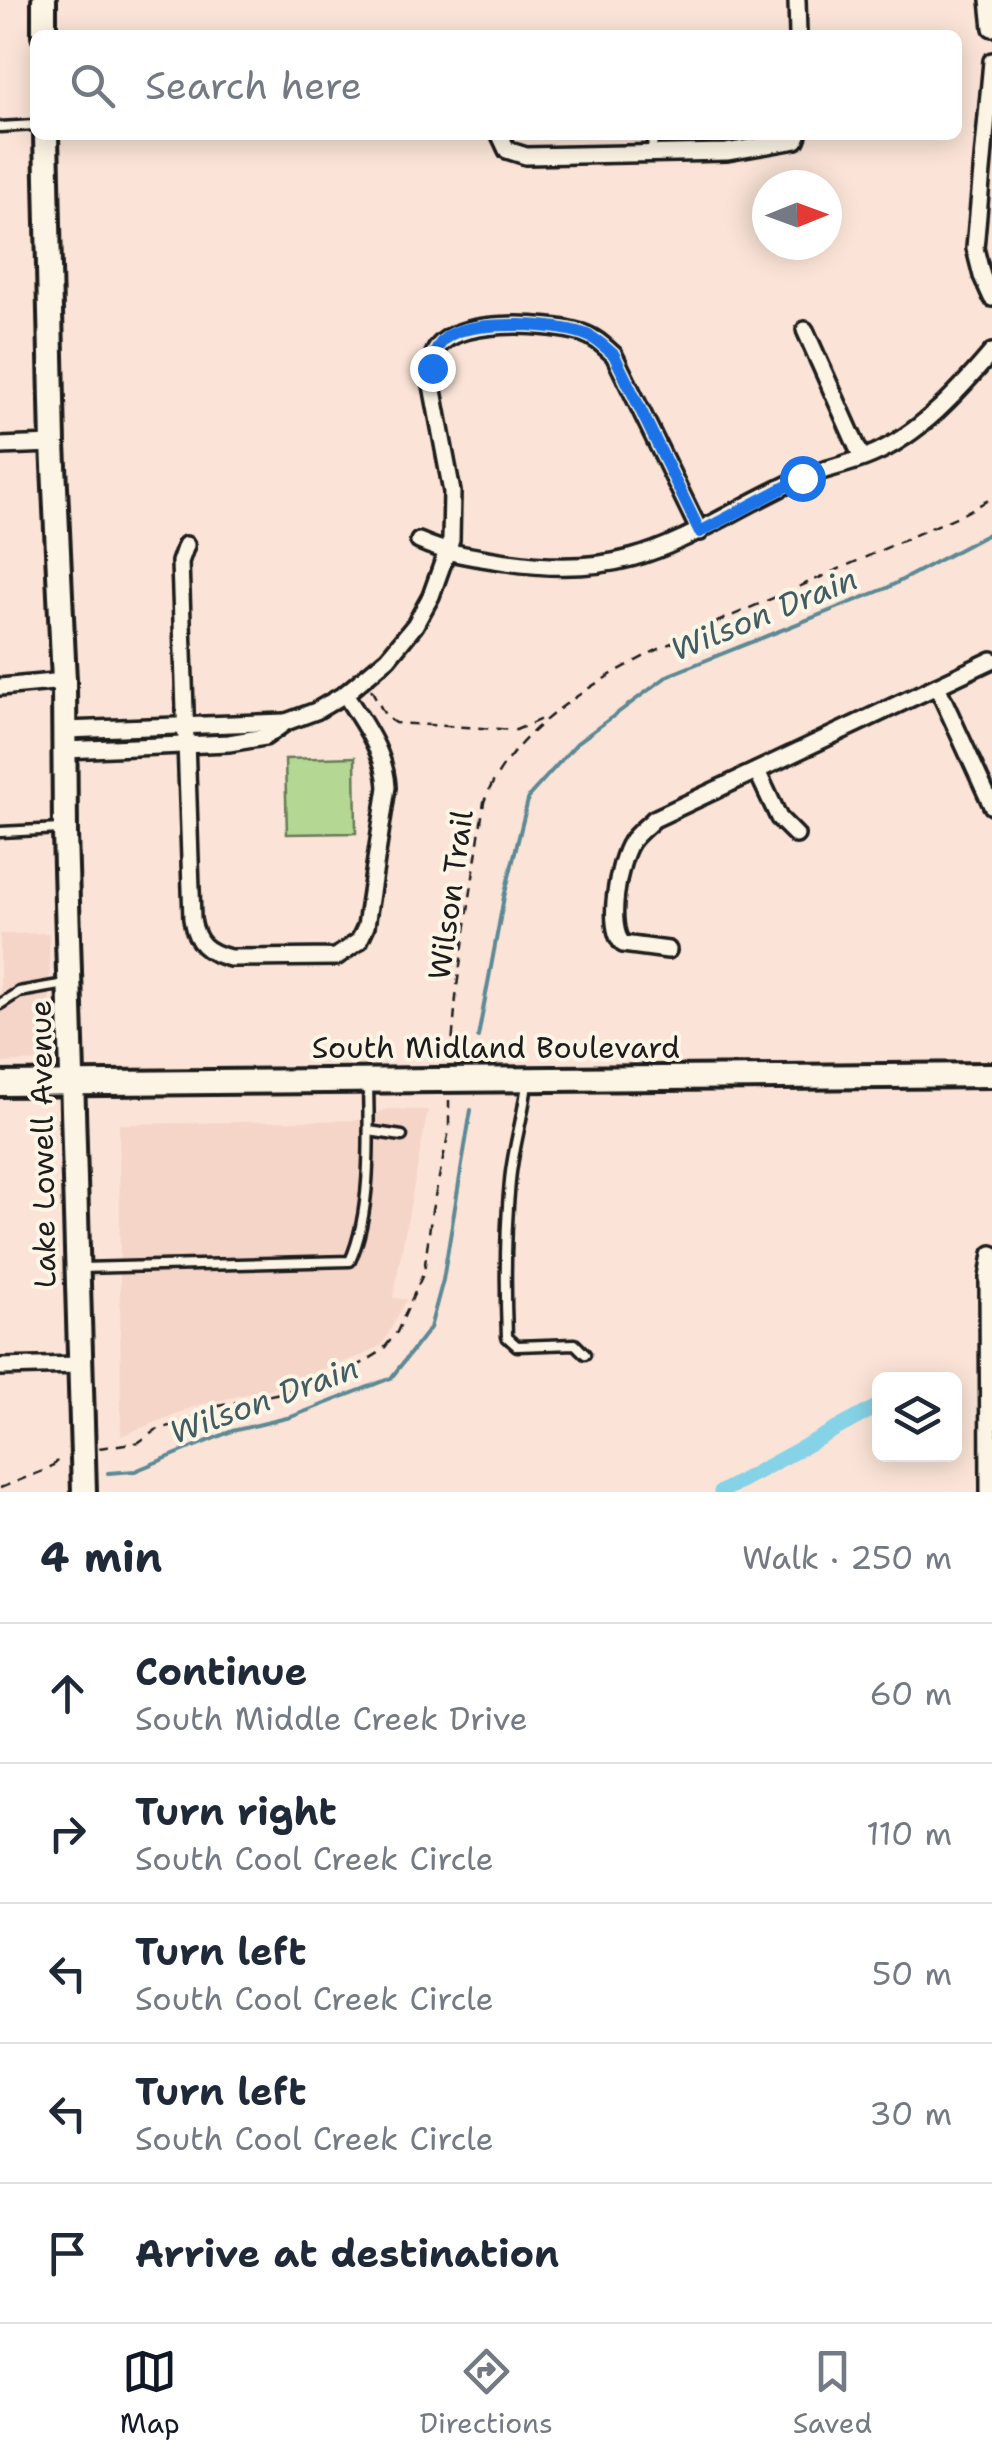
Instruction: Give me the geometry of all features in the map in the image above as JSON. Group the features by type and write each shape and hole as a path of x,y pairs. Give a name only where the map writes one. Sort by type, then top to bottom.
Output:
{"main road":[{"path":"44,0 44,30"},
{"name":"Lake Lowell Avenue","path":"46,140 84,1492"},
{"name":"South Midland Boulevard","path":"0,1084 992,1076"}],"street":[{"path":"797,0 798,30"},
{"path":"990,0 992,28"},
{"path":"992,61 975,248 992,298"},
{"path":"502,140 507,150 526,156 727,152 796,140"},
{"path":"65,740 186,744 265,737 366,679 415,625 448,554 452,492 432,386 434,354 450,335 482,327 548,327 593,338 614,355 700,532"},
{"path":"805,330 862,458"},
{"path":"419,540 448,554 546,568 593,568 645,556 802,478 862,458 906,435 966,382 992,352"},
{"path":"0,446 53,444"},
{"path":"186,545 180,562 192,919 195,936 204,948 230,958 336,957 360,941 366,926 387,788 380,752 345,694"},
{"path":"668,950 631,947 614,934 612,924 621,868 630,842 654,819 992,660"},
{"path":"0,688 64,681"},
{"path":"938,686 992,806"},
{"path":"65,740 186,726 286,722"},
{"path":"757,771 780,818 796,835"},
{"path":"989,1492 988,1278 992,1254"},
{"path":"0,1368 80,1365"}],"lane":[{"path":"0,127 30,125"},
{"path":"652,140 653,154"},
{"path":"0,832 65,828"},
{"path":"0,1004 19,992 69,983"},
{"path":"528,1077 510,1178 504,1271 507,1337 517,1346 575,1344 585,1354"},
{"path":"76,1268 350,1261 357,1246 369,1152 368,1080"},
{"path":"369,1130 402,1136"}],"path":[{"name":"Wilson Trail","path":"450,1058 484,802 492,780 548,717 635,662 992,498"},
{"path":"366,679 386,717 395,723 516,730 548,717"},
{"path":"96,1449 139,1442 156,1430 186,1422 219,1406 285,1392 361,1364 382,1351 397,1332 424,1272 449,1131 449,1093"},
{"path":"0,1488 48,1469 63,1457"}],"shaded area":[{"path":"49,933 51,1051 37,1061 0,1063 0,934"},
{"path":"387,1109 428,1110 393,1298 407,1299 382,1345 273,1388 199,1405 121,1436 119,1124 361,1120"}],"green space":[{"path":"355,757 356,833 287,834 285,759"}],"waterway":[{"name":"Wilson Drain","path":"478,1037 504,897 529,796 577,743 669,675 887,588 992,532"},
{"name":"Wilson Drain","path":"108,1473 135,1471 232,1431 291,1417 391,1378 430,1328 443,1280 471,1110"},
{"path":"721,1492 872,1409"}],"route":[{"path":"432,368 434,354 450,335 482,327 548,327 593,338 614,355 700,532 802,478"}]}
